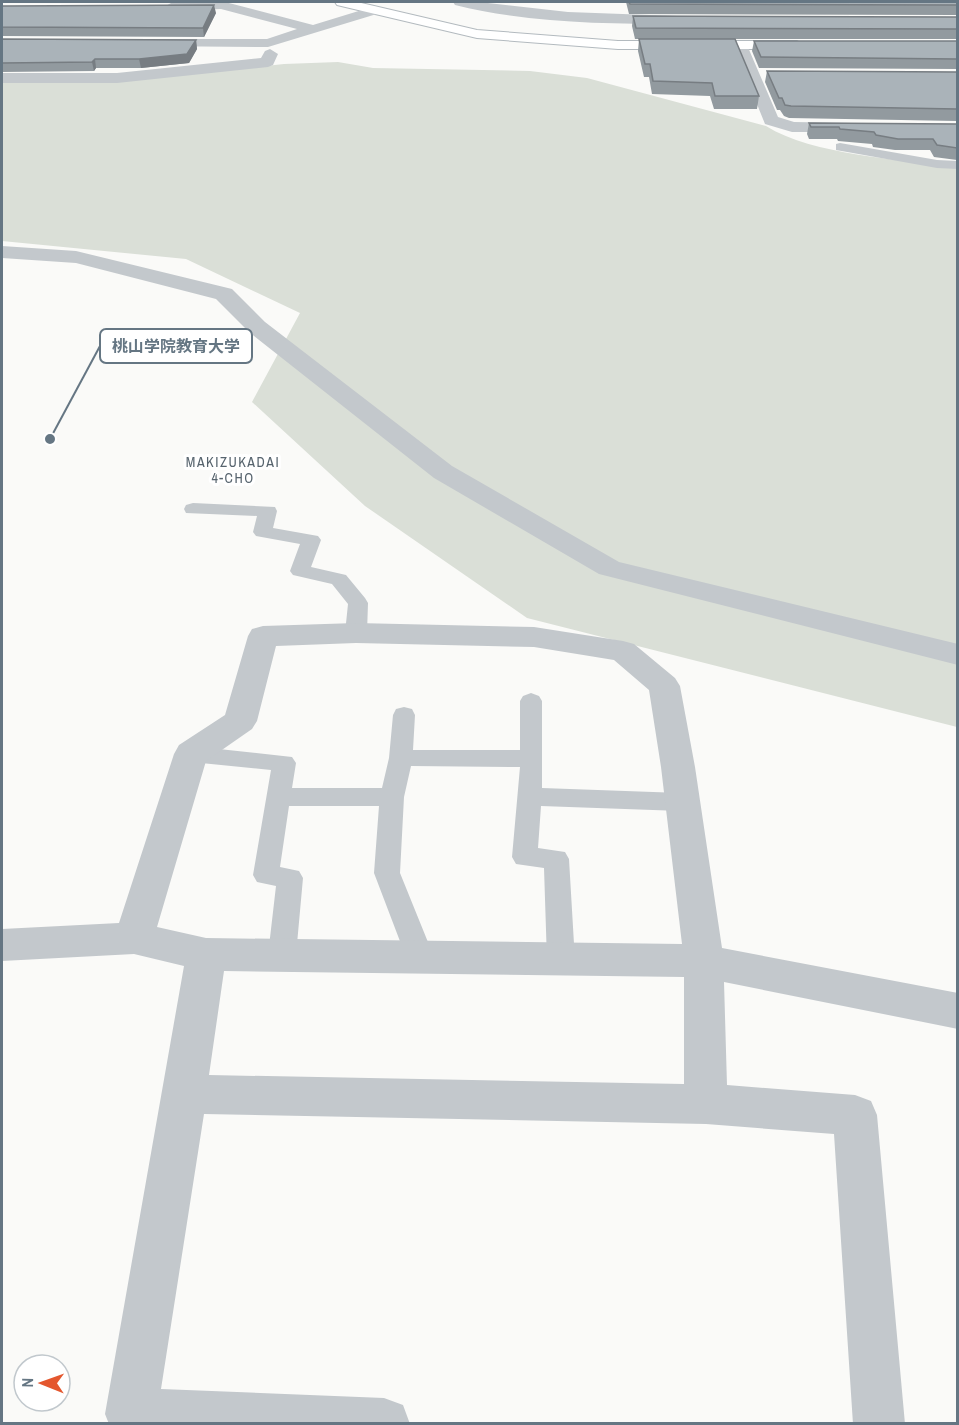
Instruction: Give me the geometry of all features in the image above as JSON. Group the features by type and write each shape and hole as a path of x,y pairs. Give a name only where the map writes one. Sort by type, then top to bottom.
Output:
{"street":[{"path":"342,2 477,34 618,45 809,45"},
{"path":"460,2 532,14 609,20 693,20"},
{"path":"532,14 545,2"},
{"path":"162,8 208,8 216,3 313,29"},
{"path":"614,4 609,20 618,45"},
{"path":"140,43 268,43 375,10"},
{"path":"2,78 117,78 268,62 273,48 268,43"},
{"path":"740,45 760,75 771,120 792,127 863,128"},
{"path":"2,252 76,257 224,294 257,327 443,472 609,568 957,655"},
{"path":"134,938 191,754 240,721 263,636 356,633 534,638 623,651 664,686 678,767 704,961 706,1104"},
{"path":"2,945 134,938 206,954 704,961 957,1011"},
{"path":"206,954 185,1094 131,1414 384,1424"},
{"path":"185,1094 706,1104 855,1115 879,1424"}],"lane":[{"path":"840,147 937,164 957,165"},
{"path":"193,509 268,511 264,532 311,540 300,571 339,579 357,603 356,633"},
{"path":"531,701 532,759 525,857 556,859 561,960"},
{"path":"404,715 401,758 392,797 387,873 420,957"},
{"path":"191,754 284,763 266,875 290,878 282,955"},
{"path":"401,758 532,759"},
{"path":"278,797 392,797"},
{"path":"530,797 681,802"}],"shaded area":[{"path":"338,62 373,68 530,71 587,78 766,126 785,136 832,150 957,167 957,727 527,618 365,506 252,402 300,313 186,259 2,241 2,81 151,78 284,64"}],"building":[{"path":"629,2 957,2 957,5 630,4"},
{"path":"214,5 203,28 2,27 2,6"},
{"path":"633,16 957,17 957,29 636,28"},
{"path":"2,39 196,40 187,54 139,59 95,59 92,62 2,63"},
{"path":"639,39 735,39 759,96 715,96 712,83 653,81 650,64 645,64"},
{"path":"754,41 957,41 957,59 761,57"},
{"path":"767,71 957,72 957,109 785,105 782,98 779,98"},
{"path":"809,123 957,124 957,148 937,145 933,139 898,139 876,135 874,132 840,129 839,127 811,127"}],"place":[{"name":"桃山学院教育大学","path":"50,439"}],"district":[{"name":"MAKIZUKADAI 4-CHO","path":"233,470"}]}
